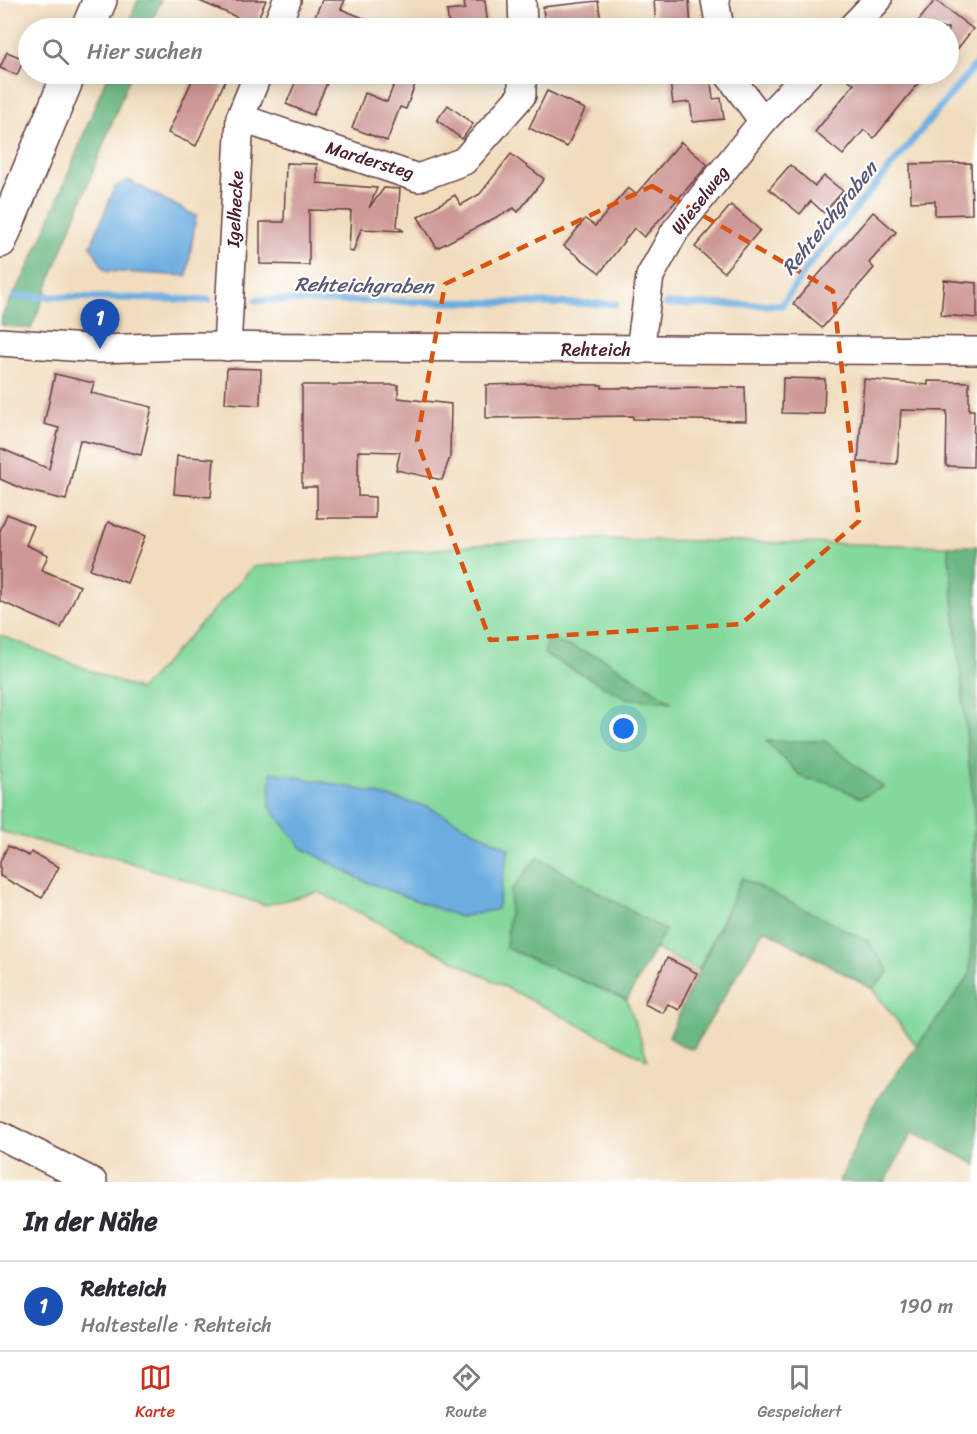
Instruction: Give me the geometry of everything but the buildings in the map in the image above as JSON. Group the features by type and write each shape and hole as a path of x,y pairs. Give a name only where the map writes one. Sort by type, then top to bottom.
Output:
{"main road":[{"path":"92,18 100,0"},
{"path":"0,241 65,84"}],"street":[{"path":"280,18 287,0"},
{"path":"522,0 523,18"},
{"path":"715,0 718,18"},
{"path":"861,18 878,0"},
{"name":"Igelhecke","path":"227,347 240,118 254,84"},
{"name":"Mardersteg","path":"240,118 417,178 464,161 522,95 522,84"},
{"path":"736,84 763,121"},
{"name":"Wieselweg","path":"640,350 650,276 675,231 763,121 798,84"},
{"name":"Rehteich","path":"0,342 100,349 227,347 977,351"},
{"path":"0,1135 93,1182"}],"highlighted area":[{"path":"652,186 833,291 859,521 741,624 490,640 417,441 445,284"}],"green space":[{"path":"138,0 161,0 153,18 131,18"},
{"path":"104,84 127,84 31,329 0,325 3,314 47,226"},
{"path":"601,539 948,546 974,813 970,975 917,1046 872,989 889,972 742,878 698,970 655,949 665,930 506,948 627,1000 648,1060 319,892 265,905 113,857 77,852 0,831 0,635 140,690 253,567 488,544"},
{"path":"948,546 977,546 977,1165 913,1131 885,1182 839,1182 876,1101 970,975 974,812"},
{"path":"547,639 601,657 672,702 626,698 544,654"},
{"path":"766,741 825,741 883,787 860,798 830,783 803,778"},
{"path":"537,857 665,930 627,1000 506,948 511,891"},
{"path":"742,878 868,941 889,972 872,989 764,929 693,1049 679,1045 669,1036"}],"water":[{"path":"128,180 196,216 187,276 105,271 91,246 115,187"},
{"path":"271,772 353,788 429,807 509,849 497,909 460,917 364,881 302,848 270,807"}],"waterway":[{"name":"Rehteichgraben","path":"666,304 782,305 808,266 977,63"},
{"name":"Rehteichgraben","path":"15,296 209,300"},
{"name":"Rehteichgraben","path":"256,300 616,304"}],"place":[{"name":"Rehteich","path":"100,349"}]}
